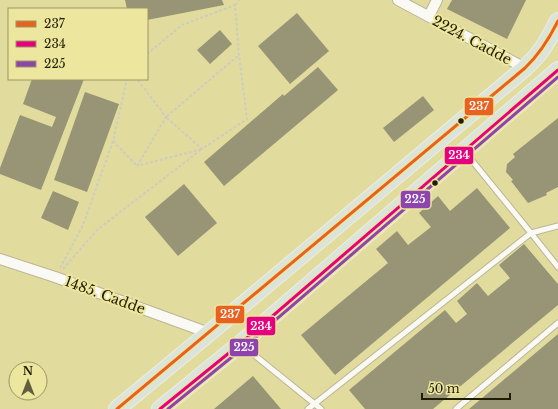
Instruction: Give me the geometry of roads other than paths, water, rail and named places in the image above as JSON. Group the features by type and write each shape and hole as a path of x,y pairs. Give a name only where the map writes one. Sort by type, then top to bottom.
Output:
{"main road":[{"path":"117,409 525,68 546,44 558,21"},
{"path":"160,409 240,344 558,70"}],"street":[{"name":"2224. Cadde","path":"398,0 525,68"},
{"path":"429,16 437,0"},
{"name":"1485. Cadde","path":"0,259 55,277 209,333"}],"lane":[{"path":"464,151 558,267"},
{"path":"308,409 531,233 558,226"},
{"path":"456,409 558,323"},
{"path":"240,344 321,409"}]}
